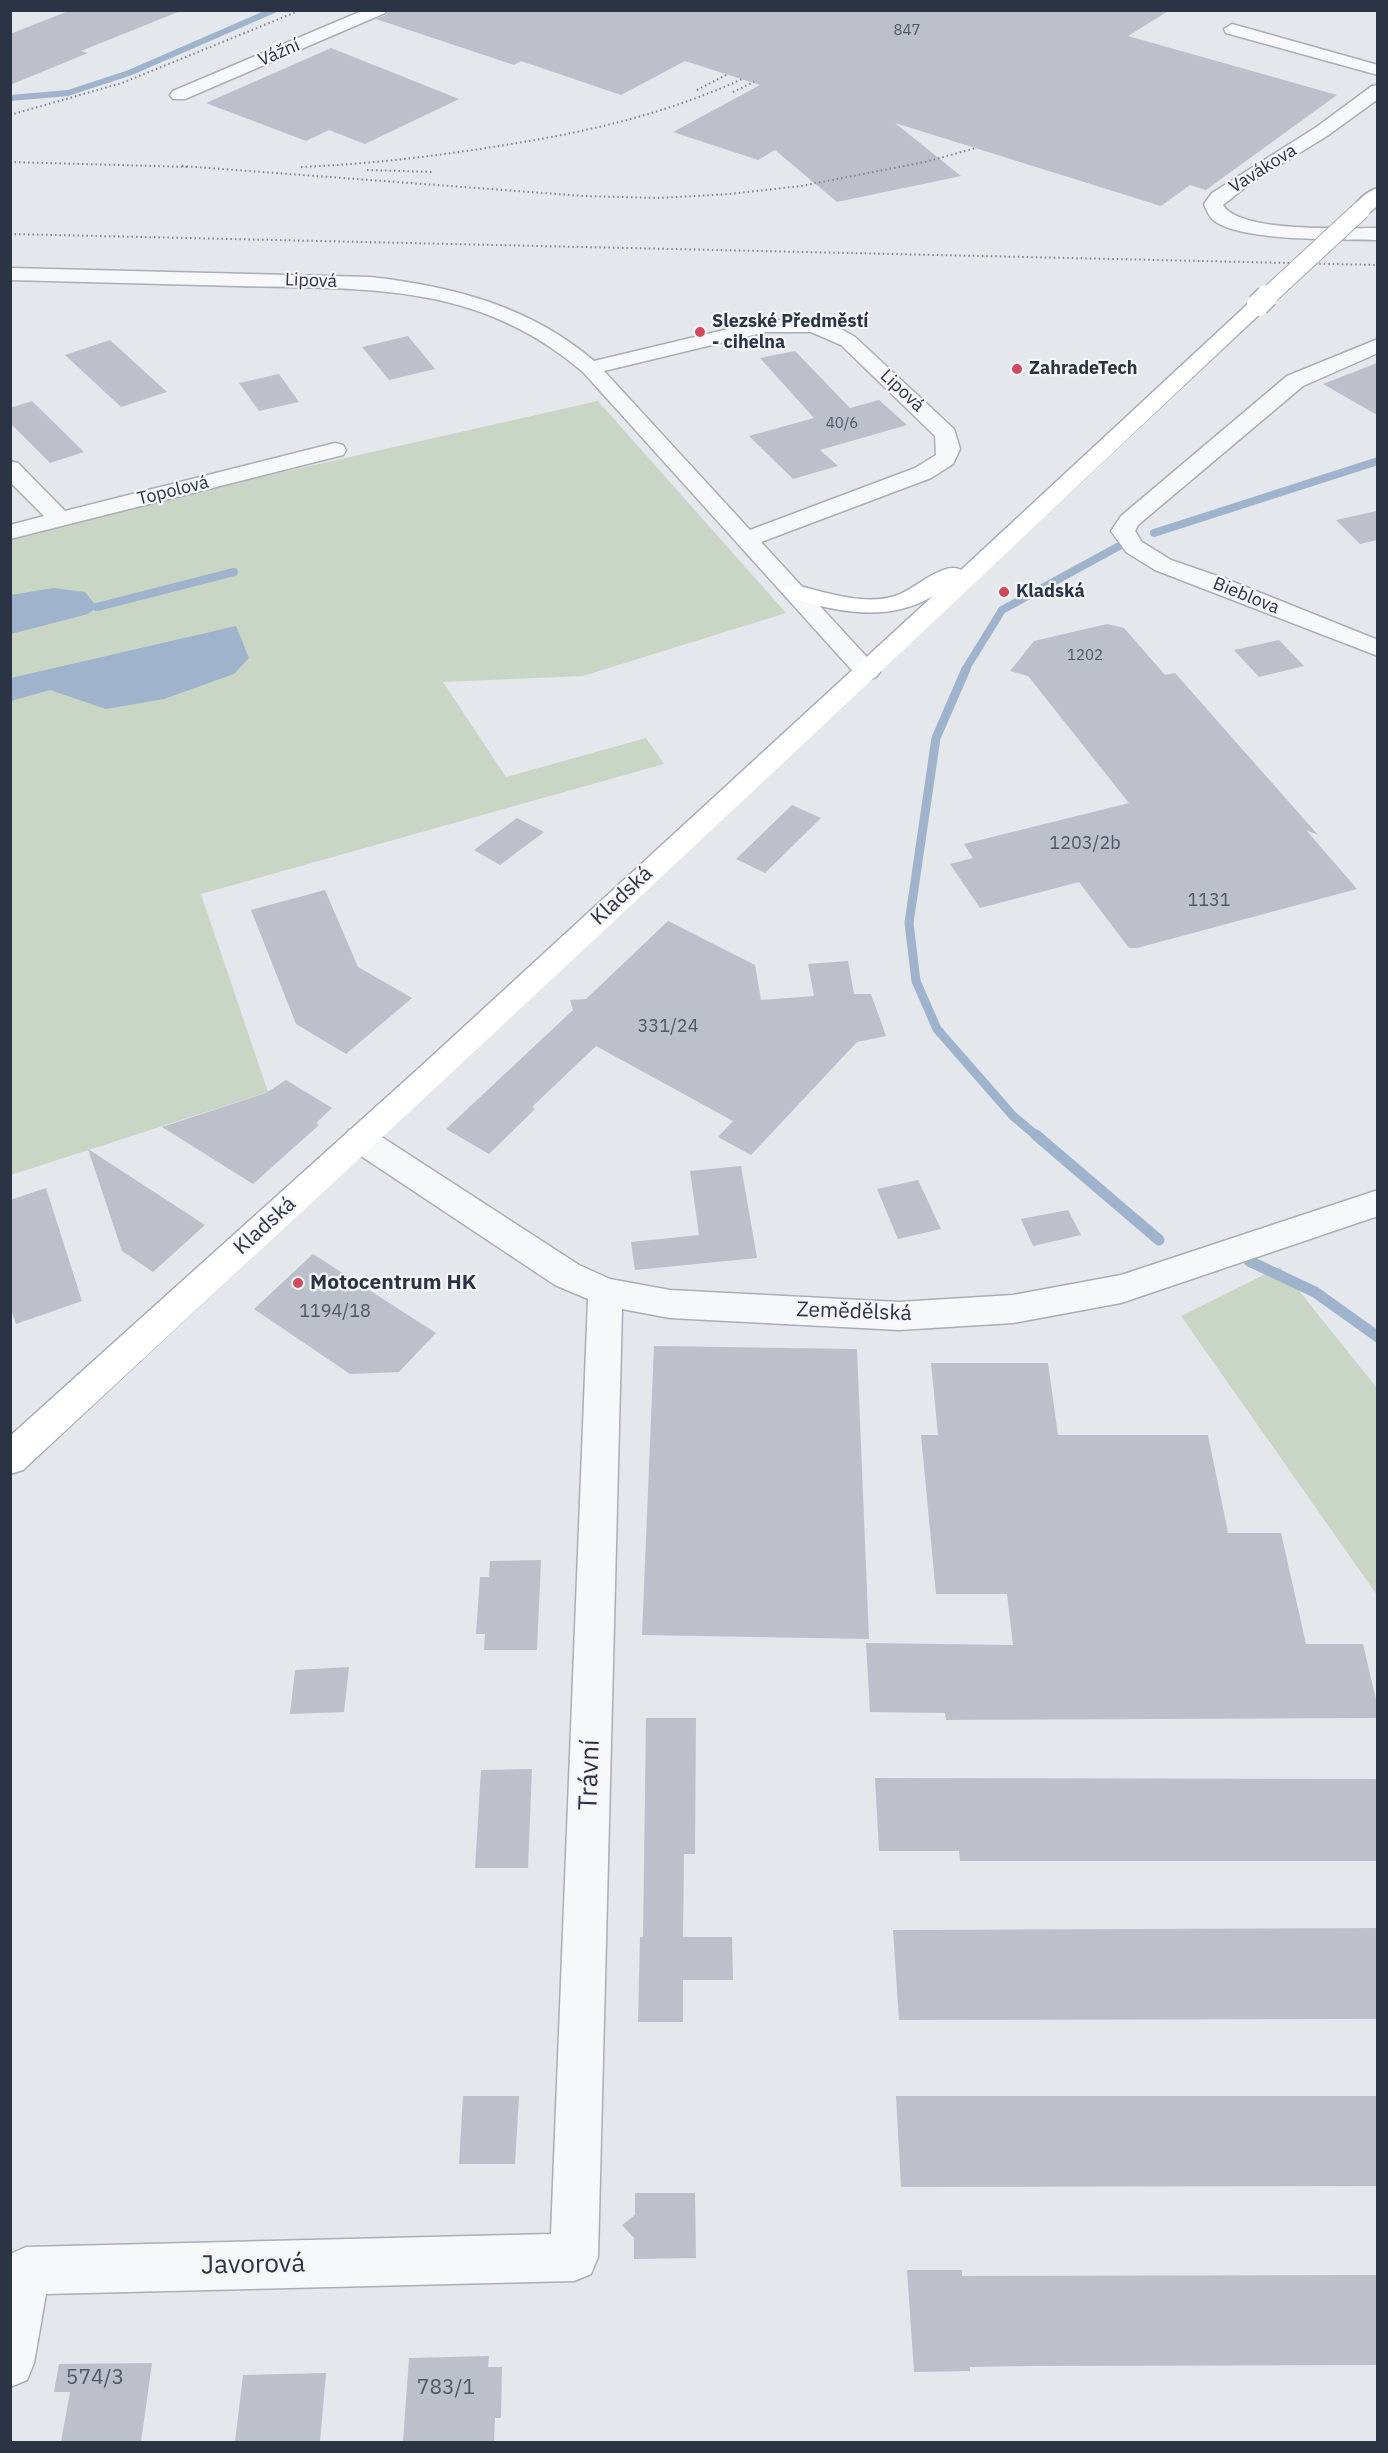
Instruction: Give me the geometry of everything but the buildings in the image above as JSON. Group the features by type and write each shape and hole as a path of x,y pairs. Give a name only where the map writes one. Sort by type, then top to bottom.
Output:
{"main road":[{"name":"Kladská","path":"10,1459 867,672 1377,194"},
{"path":"795,592 854,606 904,601 1012,537"}],"street":[{"name":"Vážní","path":"179,95 379,10"},
{"path":"1232,29 1377,70"},
{"name":"Vavákova","path":"1377,90 1320,133 1215,200 1214,210 1223,220 1234,224 1279,231 1377,234"},
{"name":"Lipová","path":"10,274 333,281 408,287 464,299 503,313 552,338 590,368 867,672"},
{"name":"Lipová","path":"590,368 766,327 813,327 834,333 848,341 946,434 949,451 945,459 923,473 747,539"},
{"name":"Bieblova","path":"1377,345 1295,381 1129,521 1123,531 1134,547 1163,565 1227,588 1377,649"},
{"name":"Topolová","path":"10,532 335,450"},
{"path":"10,468 60,519"},
{"name":"Zemědělská","path":"360,1139 567,1275 605,1292 670,1304 899,1316 1013,1309 1121,1289 1377,1203"},
{"name":"Trávní","path":"574,2257 605,1292"},
{"name":"Javorová","path":"10,2363 26,2271 574,2257"}],"green space":[{"path":"598,401 786,613 583,676 443,682 506,777 646,738 664,764 201,894 268,1092 11,1175 11,540 199,491"},
{"path":"1280,1267 1377,1388 1377,1595 1181,1316"}],"water":[{"path":"53,588 85,592 97,607 88,614 11,634 11,595"},
{"path":"236,626 249,658 234,674 164,699 106,709 50,690 11,701 11,678"}],"waterway":[{"path":"10,98 68,93 129,73 274,10"},
{"path":"1154,533 1378,461"},
{"path":"965,670 1002,610 1121,545"},
{"path":"97,607 234,572"},
{"path":"966,669 936,738 909,923 916,981 937,1029 1013,1116 1038,1137"},
{"path":"1036,1135 1159,1240"},
{"path":"1249,1261 1315,1292 1378,1337"}],"railway":[{"path":"10,115 122,83 301,10"},
{"path":"697,90 728,74"},
{"path":"301,167 429,156 566,134 655,112 742,79"},
{"path":"733,92 754,82"},
{"path":"182,166 584,196 658,198 730,194 801,186 925,162 976,148"},
{"path":"10,162 190,167"},
{"path":"367,170 434,172"},
{"path":"10,234 1378,265"}],"place":[{"name":"Slezské Předměstí - cihelna","path":"700,332"},
{"name":"ZahradeTech","path":"1017,369"},
{"name":"Kladská","path":"1004,592"},
{"name":"Motocentrum HK","path":"298,1283"}]}
